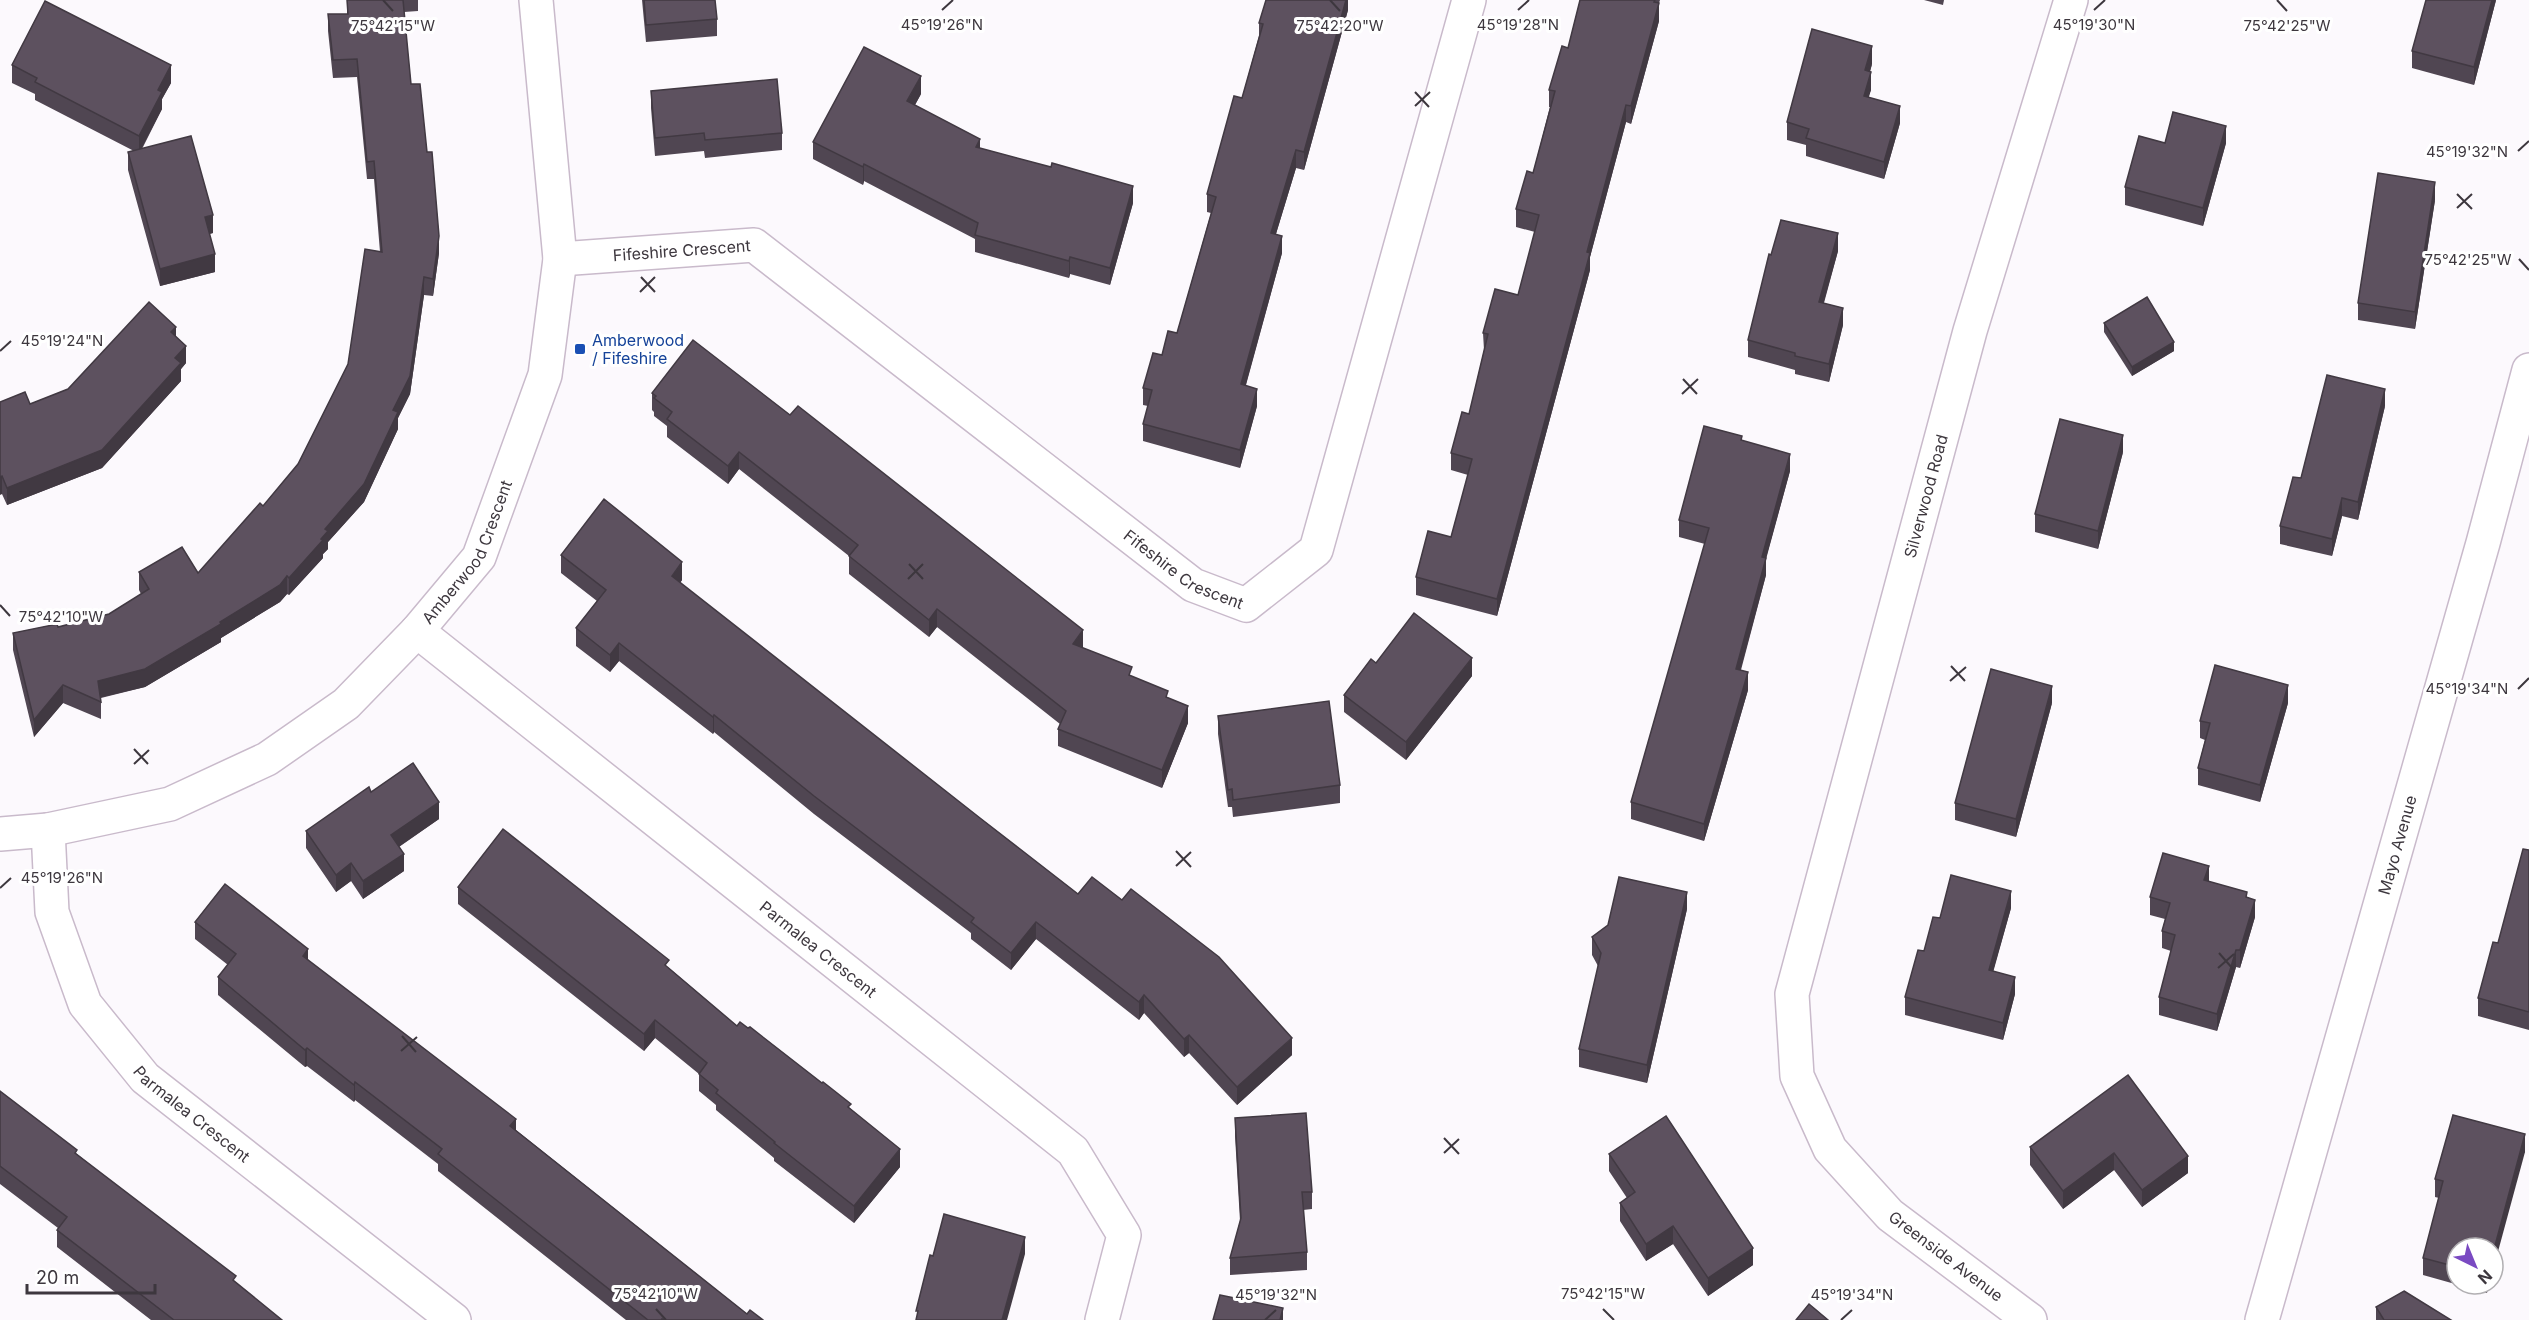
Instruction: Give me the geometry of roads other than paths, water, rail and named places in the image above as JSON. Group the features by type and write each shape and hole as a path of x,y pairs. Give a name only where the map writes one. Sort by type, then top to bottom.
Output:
{"street":[{"name":"Amberwood Crescent","path":"0,834 48,830 170,804 267,759 346,704 417,631 479,557 545,375 560,259 536,0"},
{"name":"Fifeshire Crescent","path":"560,259 754,245 1193,585 1246,605 1316,550 1469,0"},
{"name":"Silverwood Road","path":"1792,994 1970,331 2070,0"},
{"name":"Mayo Avenue","path":"2262,1320 2483,543 2529,370"},
{"name":"Parmalea Crescent","path":"417,631 1073,1151 1124,1235 1102,1320"},
{"name":"Parmalea Crescent","path":"48,830 52,912 85,1004 145,1078 454,1320"},
{"name":"Greenside Avenue","path":"1792,994 1797,1076 1830,1149 1890,1215 2030,1320"}],"place":[{"name":"Amberwood / Fifeshire","path":"580,349"}]}
